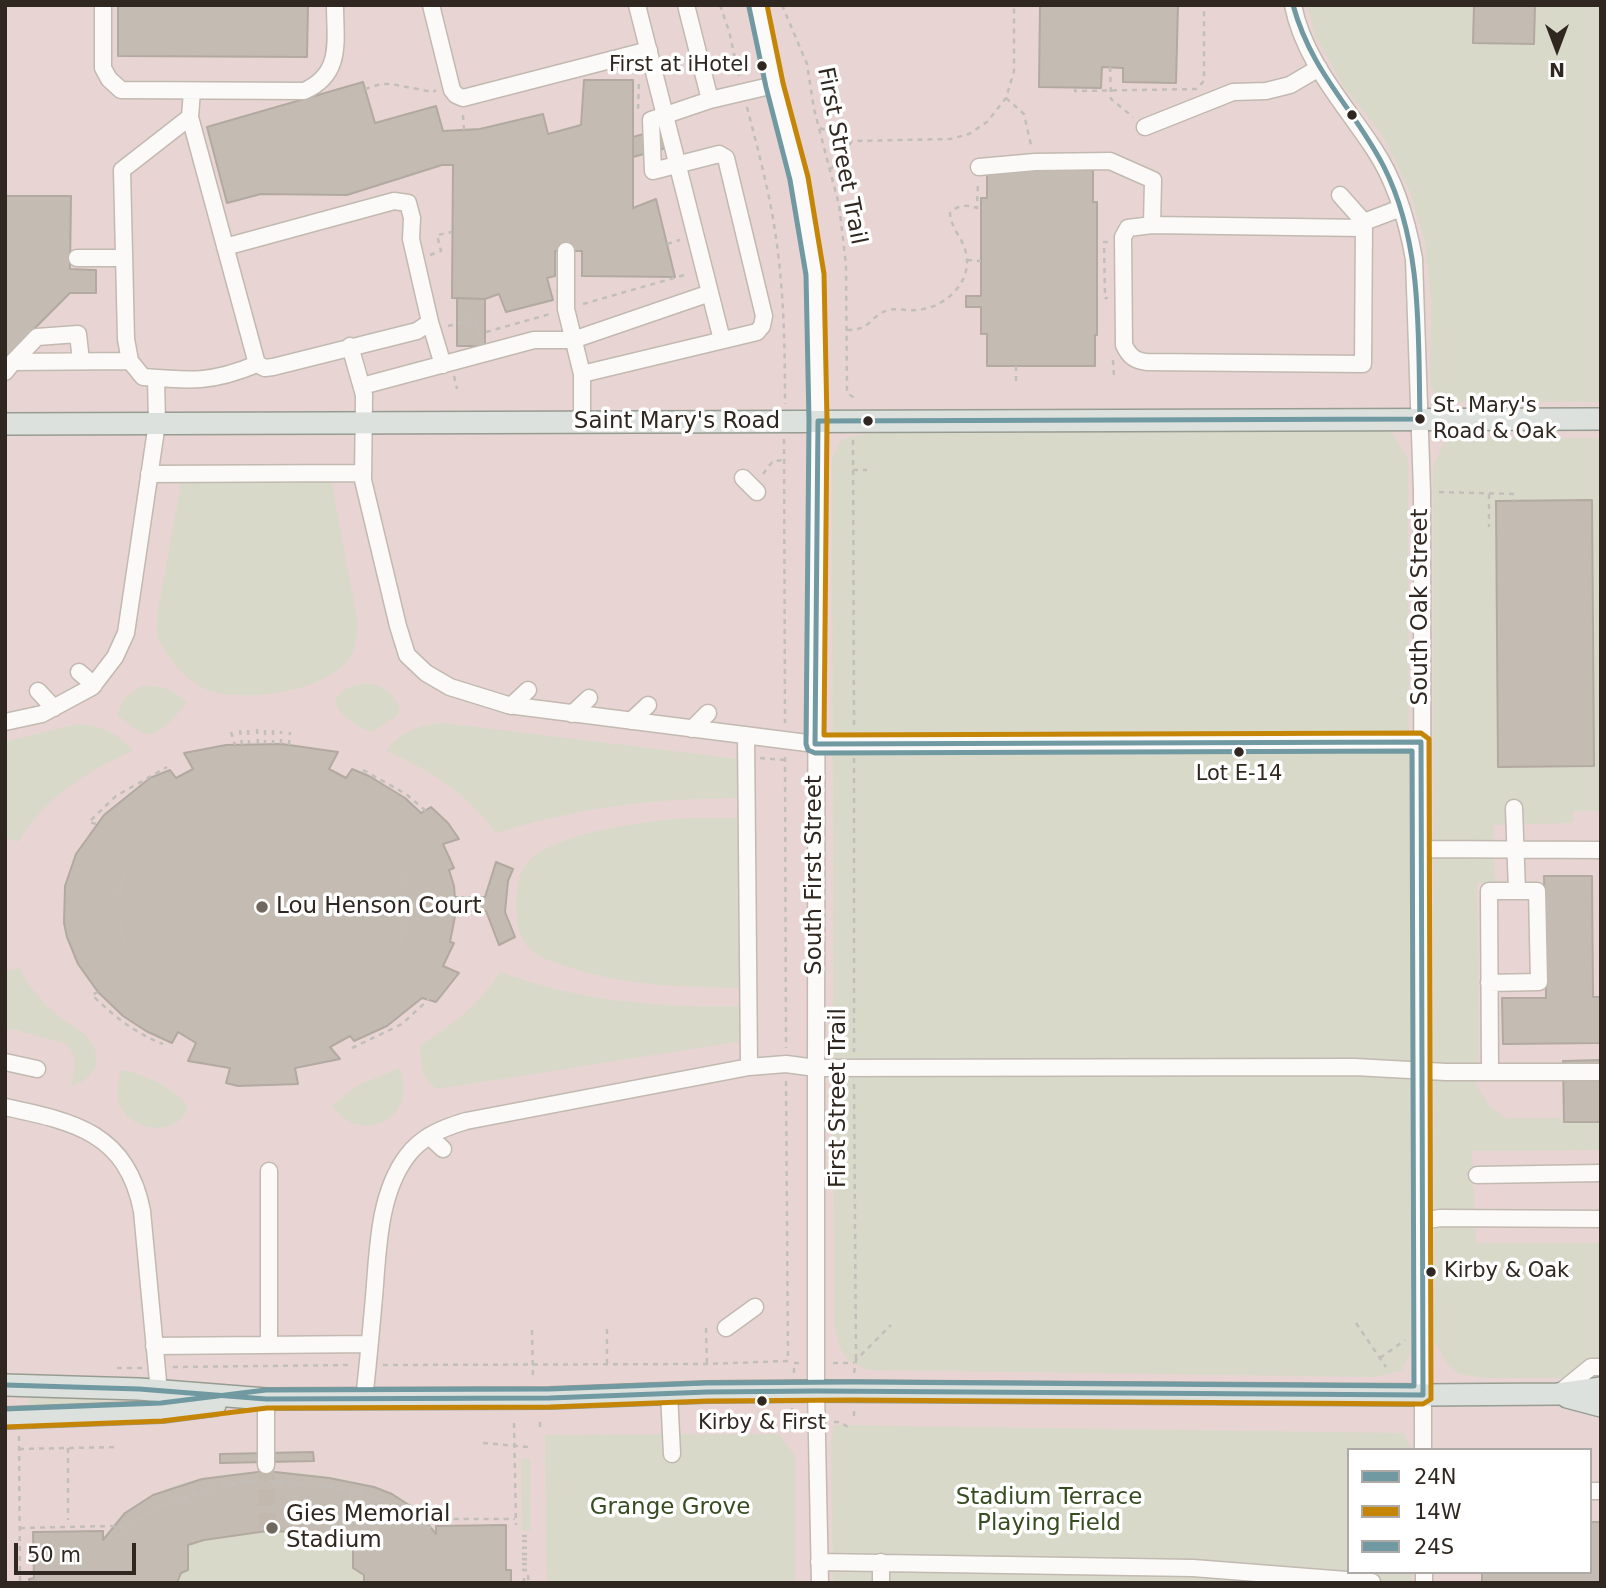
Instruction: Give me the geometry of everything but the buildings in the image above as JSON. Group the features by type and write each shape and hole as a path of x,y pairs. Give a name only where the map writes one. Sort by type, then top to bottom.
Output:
{"main road":[{"name":"Saint Mary's Road","path":"5,424 1601,419"},
{"path":"5,1385 265,1399 550,1398 816,1391 1558,1394 1601,1388"},
{"path":"1558,1394 1601,1406"},
{"path":"12,1425 162,1412 265,1399"}],"street":[{"path":"103,5 103,68 109,79 121,90 192,91 304,90 316,85 329,73 335,56 335,5"},
{"path":"431,5 452,90 464,98 649,50"},
{"path":"637,5 722,340"},
{"path":"685,5 710,100"},
{"name":"South First Street","path":"758,5 774,85 799,178 815,274 818,421 815,744 816,1391 820,1583"},
{"name":"South Oak Street","path":"1293,5 1304,41 1333,93 1385,168 1401,208 1414,259 1422,492 1423,1448"},
{"path":"1144,127 1230,88 1266,90 1290,85 1319,68"},
{"path":"582,374 757,332 762,326 764,316 726,158 719,154 653,171 651,120 710,100 774,85"},
{"path":"192,91 190,117 257,364 265,369 417,331 430,322"},
{"path":"190,117 122,170 126,339 130,360 143,377 203,380 232,374 257,364"},
{"path":"979,167 1035,162 1110,161 1153,180 1152,225"},
{"path":"1340,195 1364,225 1363,363 1147,362 1138,361 1128,354 1124,345 1123,237 1128,228 1152,225 1364,225 1401,208"},
{"path":"225,247 394,201 408,203 412,218 411,239 430,322 448,369"},
{"path":"566,251 566,309 582,374 582,422"},
{"path":"77,258 124,258"},
{"path":"362,386 448,369 534,340 573,340 710,293"},
{"path":"9,367 37,337 78,334 81,361"},
{"path":"350,346 362,386 363,473 407,655 428,665 450,687 466,693 511,706 815,744 1421,742"},
{"path":"9,367 130,360"},
{"path":"5,722 42,714 94,685 105,673 113,645 126,632 157,423 156,378"},
{"path":"149,474 363,473"},
{"path":"374,527 387,515"},
{"path":"126,529 139,545"},
{"path":"388,585 401,571"},
{"path":"117,587 131,599"},
{"path":"400,632 414,620"},
{"path":"79,671 94,685"},
{"path":"466,693 481,680"},
{"path":"511,706 528,690"},
{"path":"38,691 54,708"},
{"path":"572,713 589,698"},
{"path":"631,721 648,705"},
{"path":"692,729 708,713"},
{"path":"746,735 749,1067"},
{"path":"1514,808 1517,891"},
{"path":"1421,849 1601,850"},
{"path":"1489,983 1539,982 1537,891 1489,891 1489,983 1490,1071"},
{"path":"5,1062 37,1069"},
{"path":"364,1399 375,1336 376,1275 383,1220 394,1179 406,1173 407,1157 429,1136 440,1129 475,1119 749,1067 786,1064 816,1068 1355,1067 1422,1071 1601,1072"},
{"path":"688,1079 701,1092"},
{"path":"636,1089 649,1102"},
{"path":"583,1099 596,1111"},
{"path":"5,1107 91,1142 111,1145 127,1169 139,1194 138,1222 159,1392"},
{"path":"525,1110 538,1122"},
{"path":"475,1119 487,1131"},
{"path":"429,1136 443,1149"},
{"path":"114,1181 127,1169"},
{"path":"269,1171 269,1345"},
{"path":"1477,1175 1601,1173"},
{"path":"1422,1221 1440,1218 1601,1219"},
{"path":"383,1220 396,1234"},
{"path":"376,1275 390,1289"},
{"path":"726,1328 755,1307"},
{"path":"150,1336 269,1345 375,1336"},
{"path":"1558,1394 1591,1367 1601,1367"},
{"path":"669,1393 672,1454"},
{"path":"265,1399 266,1465"},
{"path":"819,1562 1193,1568 1372,1579"},
{"path":"881,1562 881,1583"}],"path":[{"path":"720,5 729,31 776,238 783,304 785,393"},
{"name":"First Street Trail","path":"782,5 807,64 814,109 831,169 844,240 848,393 853,397 855,1362 891,1325"},
{"path":"820,128 852,141 950,139 970,134 988,122 1006,98 1014,71 1014,5"},
{"path":"1075,88 1196,89 1204,81 1204,5"},
{"path":"1110,67 1111,99 1144,127"},
{"path":"638,119 639,78"},
{"path":"365,89 381,84 433,92 437,88"},
{"path":"1006,98 1024,114 1035,162"},
{"path":"463,111 464,130"},
{"path":"831,169 852,141"},
{"path":"847,330 864,328 887,310 919,310 946,299 956,291 968,268 966,252 950,221 950,213 956,207 970,205 977,208 979,167"},
{"path":"437,235 452,232"},
{"path":"967,260 981,261"},
{"path":"1016,366 1016,381"},
{"path":"448,369 457,389"},
{"path":"785,444 788,1361"},
{"path":"750,485 773,461 785,460"},
{"path":"853,471 867,470"},
{"path":"1422,492 1514,494 1514,501"},
{"path":"1489,494 1489,527"},
{"path":"257,729 258,744"},
{"path":"240,730 243,745"},
{"path":"248,730 249,744"},
{"path":"265,730 265,744"},
{"path":"273,730 273,744"},
{"path":"281,731 281,744"},
{"path":"231,732 234,745"},
{"path":"289,745 290,732"},
{"path":"747,757 785,760"},
{"path":"96,824 89,822 116,796 167,767"},
{"path":"363,770 406,794 426,811"},
{"path":"400,870 404,888"},
{"path":"120,896 124,872"},
{"path":"120,921 125,945"},
{"path":"401,941 404,922"},
{"path":"97,992 92,995 117,1018 138,1034 163,1044"},
{"path":"352,1048 402,1024 429,999"},
{"path":"1356,1323 1386,1367"},
{"path":"706,1328 707,1364"},
{"path":"607,1329 607,1364"},
{"path":"532,1330 533,1378"},
{"path":"1380,1358 1405,1340"},
{"path":"115,1368 794,1363"},
{"path":"854,1415 854,1421"},
{"path":"840,1422 848,1427"},
{"path":"514,1423 516,1525"},
{"path":"540,1423 540,1430"},
{"path":"12,1425 19,1449 20,1583"},
{"path":"483,1443 530,1447"},
{"path":"19,1449 118,1447"},
{"path":"68,1448 68,1520"},
{"path":"20,1528 123,1528 145,1513 181,1499 253,1481 286,1481 328,1487 380,1500 407,1512 426,1530 441,1519 515,1519"},
{"path":"522,1536 531,1536"},
{"path":"522,1541 531,1541"},
{"path":"522,1548 531,1547"},
{"path":"522,1554 531,1554"},
{"path":"522,1562 531,1562"},
{"path":"522,1570 531,1570"}],"shaded area":[{"path":"5,5 1601,5 1601,1583 5,1583"}],"green space":[{"path":"1307,5 1601,5 1601,402 1450,402 1437,396 1430,384 1431,303 1425,241 1410,192 1384,137 1345,88 1315,35"},
{"path":"1390,430 1408,459 1411,1350 1402,1371 1374,1377 870,1370 860,1367 843,1354 834,1323 832,458 842,439 873,433"},
{"path":"1459,438 1601,438 1601,811 1573,811 1573,823 1493,825 1495,876 1499,882 1477,883 1479,1049 1476,1085 1488,1104 1505,1118 1601,1118 1601,1150 1472,1151 1476,1243 1601,1243 1601,1378 1484,1378 1460,1374 1448,1365 1434,1340 1433,467 1444,443"},
{"path":"183,473 330,473 357,627 355,646 347,661 332,674 291,690 267,694 224,694 201,686 185,675 171,660 158,637 157,625"},
{"path":"365,683 386,690 400,709 398,715 373,732 351,721 335,703 346,689"},
{"path":"142,686 166,689 187,702 169,722 152,734 140,731 117,716 124,698"},
{"path":"444,723 747,760 747,798 620,805 560,816 496,833 473,806 447,784 386,751 411,730"},
{"path":"78,724 108,731 133,751 68,787 41,812 18,842 5,837 5,742"},
{"path":"686,818 747,818 748,988 658,985 613,979 549,960 527,946 519,930 516,900 520,877 529,861 542,851 580,835 626,825"},
{"path":"19,968 47,1006 83,1033 93,1045 97,1060 95,1067 86,1079 79,1083 71,1086 75,1064 67,1044 5,1027 5,972"},
{"path":"500,972 561,990 622,1001 685,1006 748,1006 749,1040 438,1089 425,1076 419,1046 464,1014"},
{"path":"399,1068 404,1085 402,1100 395,1112 385,1121 358,1125 344,1118 332,1106 356,1086"},
{"path":"124,1070 168,1088 188,1107 182,1117 174,1124 152,1128 131,1119 123,1111 117,1097 120,1072"},
{"path":"29,1395 140,1403 29,1409"},
{"name":"Stadium Terrace Playing Field","path":"834,1425 1404,1433 1410,1448 1347,1448 1347,1574 1412,1574 1412,1583 833,1583 831,1440"},
{"name":"Grange Grove","path":"779,1434 795,1456 795,1583 547,1583 545,1435"},
{"path":"521,1458 530,1459 531,1530 522,1531"},
{"name":"Gies Memorial Stadium","path":"266,1471 341,1478 378,1488 414,1507 435,1532 436,1526 506,1525 506,1569 511,1570 511,1583 30,1583 29,1579 34,1578 33,1532 103,1531 104,1538 118,1520 154,1494 221,1475"}],"tunnel":[{"path":"266,1465 267,1531"}],"transit line":[{"name":"14W","path":"5,1427 162,1421 267,1408 550,1407 707,1401 854,1400 1423,1404 1431,1399 1429,739 1421,733 824,735 827,421 824,274 808,177 783,83 767,5"},
{"name":"24N","path":"5,1385 139,1389 266,1399 550,1398 816,1391 1423,1395 1421,742 815,744 818,421 1420,419 1416,290 1406,227 1397,197 1372,146 1311,51 1293,5"},
{"name":"24S","path":"5,1409 161,1403 266,1390 550,1389 707,1383 854,1382 1414,1386 1412,751 815,753 808,750 809,421 806,275 790,180 749,7"}],"place":[{"name":"First at iHotel","path":"762,66"},
{"name":"St. Mary's Road & Oak","path":"1420,419"},
{"name":"Lot E-14","path":"1239,752"},
{"name":"Lou Henson Court","path":"262,907"},
{"name":"Kirby & Oak","path":"1431,1272"},
{"name":"Kirby & First","path":"762,1401"},
{"name":"Gies Memorial Stadium","path":"272,1528"}]}
